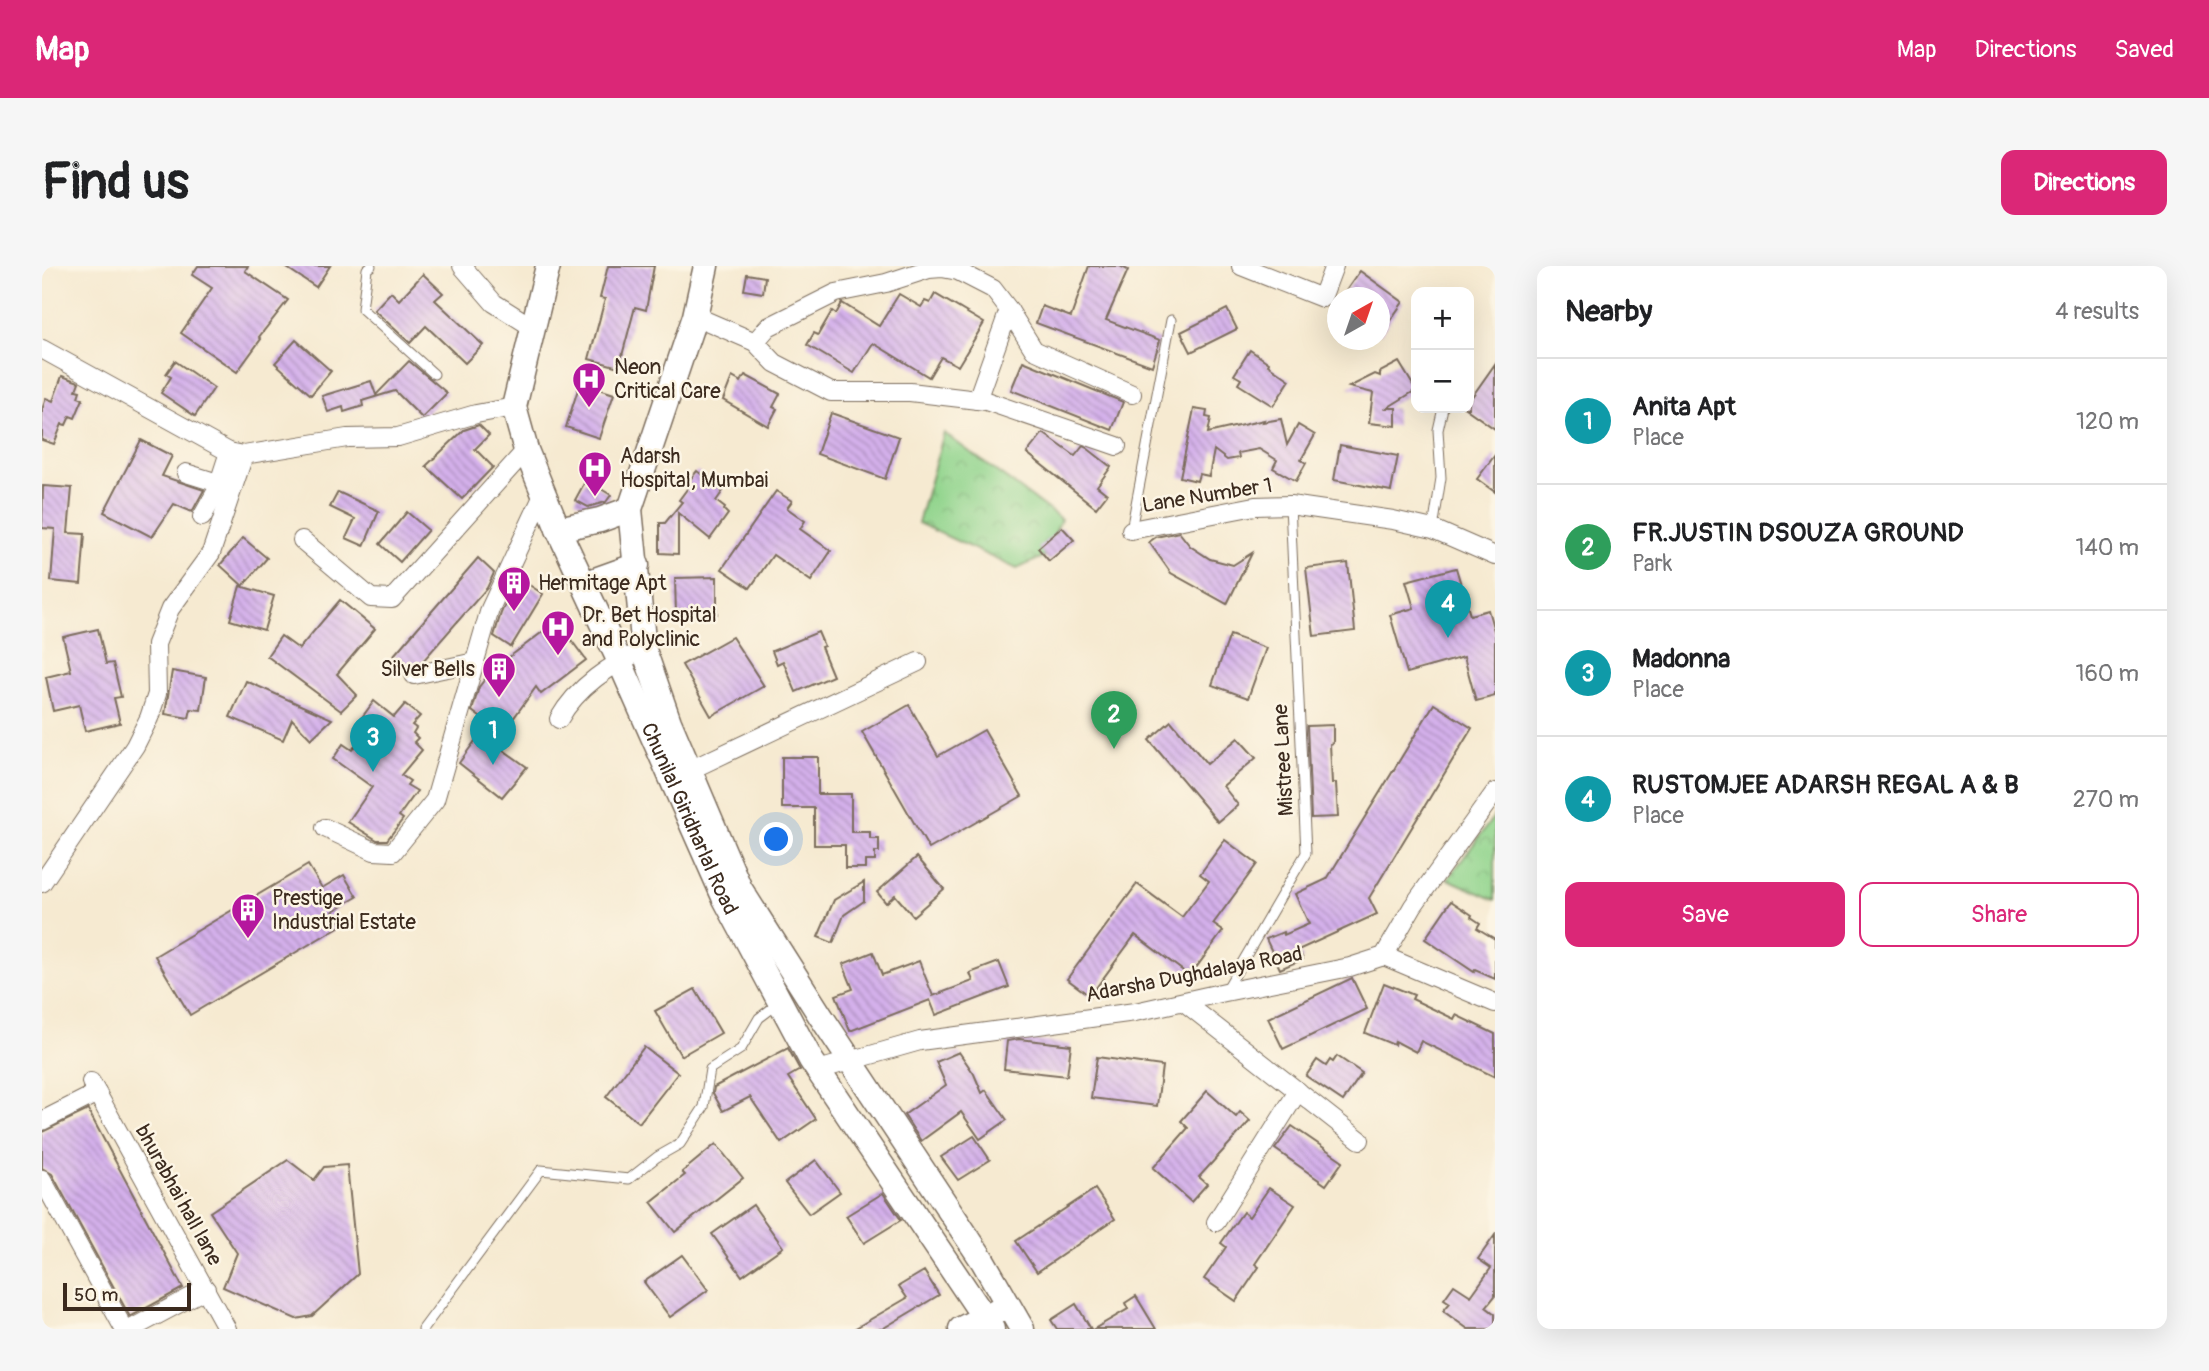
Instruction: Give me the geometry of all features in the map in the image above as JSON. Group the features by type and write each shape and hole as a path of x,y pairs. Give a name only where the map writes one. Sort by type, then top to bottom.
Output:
{"main road":[{"name":"Chunilal Giridharlal Road","path":"548,266 514,407 526,450 558,529 724,897 780,1002 818,1070 988,1323"},
{"path":"558,529 600,520 630,509 695,316 706,266"},
{"name":"Chunilal Giridharlal Road","path":"630,509 644,650 669,722 740,889 849,1060 983,1261 1022,1329"},
{"path":"584,584 637,565"},
{"path":"961,1329 988,1323 1009,1304"}],"street":[{"path":"462,266 494,303 532,327"},
{"path":"1241,266 1322,298 1334,266"},
{"path":"755,342 768,327 836,293 942,268 958,271 993,289 1010,310 1034,350 1132,394"},
{"path":"977,400 1010,310"},
{"path":"695,316 755,342 775,363 831,392 910,392 977,400 1117,446"},
{"path":"42,349 236,454 347,438 398,437 476,414 514,407"},
{"path":"302,540 371,598 393,599 526,450"},
{"path":"202,517 236,454"},
{"path":"42,883 135,746 149,718 157,694 156,644 170,609 211,552 236,454"},
{"path":"186,473 218,483"},
{"path":"325,828 374,851 393,852 436,800 490,609 544,493"},
{"name":"Lane Number 1","path":"1131,530 1255,506 1290,505 1393,520 1433,529 1495,556"},
{"path":"559,719 564,709 581,691 619,660 644,650"},
{"path":"414,675 475,662"},
{"path":"690,770 918,662"},
{"path":"1495,792 1413,906 1384,956 1495,1003"},
{"name":"Adarsha Dughdalaya Road","path":"818,1070 920,1041 1135,1012 1350,967 1384,956"},
{"path":"1184,1002 1360,1140"},
{"name":"bhurabhai hall lane","path":"42,1121 94,1087 227,1329"},
{"path":"1216,1222 1298,1091"},
{"path":"42,1179 124,1329"},
{"path":"131,1329 206,1290"}],"lane":[{"path":"370,266 362,309 434,374"},
{"path":"1131,530 1171,320"},
{"path":"1433,529 1440,494 1438,430 1442,413"},
{"name":"Mistree Lane","path":"1225,992 1307,853 1290,505"},
{"path":"423,1329 541,1170 629,1180 657,1157 680,1144 704,1107 710,1069 741,1049 759,1018 780,1002"}],"green space":[{"path":"944,433 1061,519 1045,556 1017,569 918,523"},
{"path":"1495,815 1495,900 1448,879"}],"building":[{"path":"198,266 248,266 245,271 288,300 259,337 261,339 237,372 181,333 212,288 192,275"},
{"path":"284,266 330,266 316,287"},
{"path":"608,266 654,266 646,310 635,307 619,367 589,359 605,299 600,298"},
{"path":"1089,266 1120,266 1128,270 1106,320 1160,340 1152,366 1036,323 1042,306 1071,317"},
{"path":"1360,271 1382,287 1349,287"},
{"path":"423,274 443,293 435,300 483,345 465,363 426,326 410,343 374,310 391,292 399,300"},
{"path":"747,274 765,277 763,293 744,290"},
{"path":"1390,293 1403,302 1390,321"},
{"path":"899,294 921,307 925,301 930,303 935,294 984,323 958,366 941,357 929,377 873,343 854,373 807,345 814,333 818,335 832,311 836,314 842,303 879,326"},
{"path":"1227,309 1237,329 1191,352 1181,332"},
{"path":"296,340 331,371 311,395 275,363"},
{"path":"1250,350 1290,380 1273,406 1238,384 1241,379 1234,375"},
{"path":"175,361 214,388 195,416 161,393 171,377 166,374"},
{"path":"409,361 447,393 422,418 395,391 362,401 363,406 344,412 343,407 328,412 322,396 371,381 376,395"},
{"path":"1023,361 1123,402 1112,430 1011,390"},
{"path":"1399,362 1411,382 1411,393 1387,408 1396,408 1396,426 1369,423 1373,393 1349,387 1375,374 1380,376 1380,372"},
{"path":"1495,364 1495,429 1472,413 1474,394"},
{"path":"745,375 780,394 773,407 777,409 768,426 723,400 732,377 741,382"},
{"path":"62,376 79,382 76,390 80,391 78,397 83,399 75,418 70,416 66,425 62,424 54,444 42,440 42,410 46,398 53,401"},
{"path":"580,383 614,394 599,438 566,427"},
{"path":"1194,409 1207,411 1206,417 1211,418 1208,433 1264,420 1263,422 1281,419 1287,445 1298,425 1315,435 1301,460 1306,463 1296,481 1273,468 1277,460 1259,449 1238,453 1239,458 1227,460 1214,450 1209,476 1199,474 1197,481 1180,477"},
{"path":"831,413 899,437 885,479 817,454"},
{"path":"479,425 489,435 475,449 493,467 462,499 426,466 464,430"},
{"path":"1043,433 1075,456 1083,446 1087,448 1111,467 1097,486 1107,494 1096,508 1027,453"},
{"path":"141,440 172,456 162,476 204,490 192,512 174,504 152,537 104,512"},
{"path":"1340,445 1398,456 1391,491 1334,480"},
{"path":"1495,455 1495,492 1477,479"},
{"path":"697,471 723,491 716,501 728,514 710,539 678,513 678,554 660,553 660,523 665,523 682,502 679,500 690,485 687,483"},
{"path":"586,480 611,495 606,502 588,507 575,500"},
{"path":"43,486 72,488 68,533 85,534 81,584 51,581 55,529 42,528"},
{"path":"776,491 792,501 787,508 805,521 800,529 831,551 811,581 773,555 750,588 722,569"},
{"path":"338,492 379,511 364,546 346,538 355,519 330,507"},
{"path":"407,512 428,530 400,562 380,544"},
{"path":"1062,527 1074,540 1049,561 1038,548"},
{"path":"1179,532 1190,546 1210,559 1233,565 1252,553 1227,604 1171,573 1149,542 1156,537"},
{"path":"243,538 267,558 243,586 220,565"},
{"path":"478,558 494,573 487,588 423,661 407,666 394,655"},
{"path":"1348,563 1355,631 1314,636 1306,568"},
{"path":"1456,568 1470,615 1488,610 1495,634 1495,696 1476,701 1464,657 1407,673 1390,615 1414,608 1406,581"},
{"name":"Hermitage Apt","path":"517,577 543,594 511,647 494,636"},
{"path":"717,577 717,614 676,615 675,578"},
{"path":"240,586 274,596 264,630 230,620"},
{"path":"340,600 375,629 337,674 357,695 341,711 267,656 281,636 299,649"},
{"path":"557,621 586,660 541,694 536,687 495,744 527,767 502,797 459,763 488,723 472,711 479,687 492,670"},
{"path":"98,629 106,664 113,663 121,697 114,698 120,723 85,731 79,705 53,711 46,677 71,671 63,637"},
{"path":"818,632 833,676 796,692 783,661 777,664 772,651"},
{"path":"1230,635 1266,648 1248,698 1212,685"},
{"path":"732,637 764,686 711,716 682,665"},
{"path":"172,671 206,677 201,710 191,709 189,718 165,714"},
{"path":"246,681 332,719 311,739 292,719 283,740 230,717"},
{"path":"374,701 394,717 405,704 420,716 412,725 416,728 413,733 418,738 414,742 422,750 401,775 410,781 407,785 417,791 399,816 403,819 387,840 377,840 348,822 372,787 333,759 343,744 352,750 369,727 360,720"},
{"path":"1434,704 1472,728 1369,898 1377,914 1298,950 1303,959 1280,969 1266,939 1283,932 1284,935 1309,924 1295,894 1327,879"},
{"path":"909,705 938,756 984,730 1022,796 929,849 862,732"},
{"path":"1171,721 1207,764 1238,738 1256,758 1223,786 1238,805 1218,822 1149,740"},
{"path":"1333,725 1333,743 1330,744 1332,783 1336,783 1338,817 1311,818 1307,726"},
{"path":"782,757 818,757 818,794 851,794 851,832 870,832 870,839 879,839 879,852 875,852 875,861 865,861 865,868 845,868 845,845 814,845 814,808 782,808"},
{"path":"1225,840 1257,864 1213,924 1223,931 1190,976 1135,935 1090,996 1067,979 1137,884 1182,917 1209,881 1200,874"},
{"path":"917,857 944,889 913,916 895,895 886,903 877,892"},
{"name":"Prestige Industrial Estate","path":"308,865 322,888 344,875 357,897 333,911 342,925 190,1015 155,956"},
{"path":"864,882 864,901 844,915 833,943 818,937 834,900"},
{"path":"1451,901 1480,923 1477,928 1495,939 1495,979 1475,970 1474,972 1425,939"},
{"path":"873,952 882,975 919,961 933,996 973,981 970,973 999,962 1009,987 936,1015 930,1000 850,1031 836,995 853,989 843,964"},
{"path":"1352,978 1367,1009 1283,1049 1268,1018"},
{"path":"1384,983 1414,995 1412,999 1454,1019 1456,1015 1495,1034 1495,1077 1421,1041 1416,1052 1395,1041 1394,1045 1365,1033"},
{"path":"695,989 721,1033 681,1056 655,1011"},
{"path":"1019,1039 1071,1045 1067,1076 1004,1069 1007,1041"},
{"path":"644,1047 678,1073 639,1123 606,1097"},
{"path":"788,1048 800,1070 788,1077 816,1119 781,1143 750,1097 723,1111 713,1093 714,1087"},
{"path":"959,1052 974,1074 982,1093 986,1090 1007,1120 980,1139 961,1112 921,1141 904,1115 946,1085 936,1062"},
{"path":"1337,1056 1362,1073 1343,1101 1306,1076 1317,1060 1326,1066"},
{"path":"1097,1057 1162,1066 1157,1106 1091,1098"},
{"path":"1207,1091 1236,1117 1240,1112 1250,1121 1199,1177 1207,1184 1191,1202 1153,1168 1188,1128 1181,1121"},
{"path":"88,1110 183,1288 130,1317 52,1174 42,1168 42,1132"},
{"path":"1292,1126 1343,1161 1326,1185 1275,1149"},
{"path":"974,1136 990,1160 958,1180 941,1157"},
{"path":"716,1144 743,1178 675,1232 651,1202 685,1175 682,1172"},
{"path":"288,1160 314,1180 324,1167 347,1165 358,1274 312,1316 296,1319 223,1287 237,1253 210,1212"},
{"path":"816,1160 840,1192 809,1214 785,1183"},
{"path":"1269,1188 1295,1205 1255,1264 1259,1267 1236,1301 1204,1279 1226,1247 1221,1243 1243,1212 1249,1217"},
{"path":"1095,1189 1115,1219 1037,1272 1016,1241"},
{"path":"883,1193 901,1220 864,1243 846,1216"},
{"path":"753,1205 783,1247 742,1276 712,1234"},
{"path":"1495,1235 1495,1296 1486,1307 1495,1314 1495,1329 1468,1329 1443,1311 1450,1303 1444,1299 1454,1285 1471,1296 1491,1268 1478,1259"},
{"path":"682,1255 708,1290 670,1317 644,1282"},
{"path":"924,1271 939,1295 882,1329 854,1329 907,1298 899,1286"},
{"path":"1136,1296 1156,1329 1094,1329 1128,1309 1125,1303"},
{"path":"1076,1304 1091,1329 1057,1329 1051,1320"}],"place":[{"name":"Neon Critical Care","path":"589,409"},
{"name":"Adarsh Hospital, Mumbai","path":"595,498"},
{"name":"Hermitage Apt","path":"514,613"},
{"name":"RUSTOMJEE ADARSH REGAL A & B","path":"1448,638"},
{"name":"Dr. Bet Hospital and Polyclinic","path":"558,657"},
{"name":"Silver Bells","path":"499,699"},
{"name":"FR.JUSTIN DSOUZA GROUND","path":"1114,749"},
{"name":"Anita Apt","path":"493,765"},
{"name":"Madonna","path":"373,772"},
{"name":"Prestige Industrial Estate","path":"248,940"}]}
